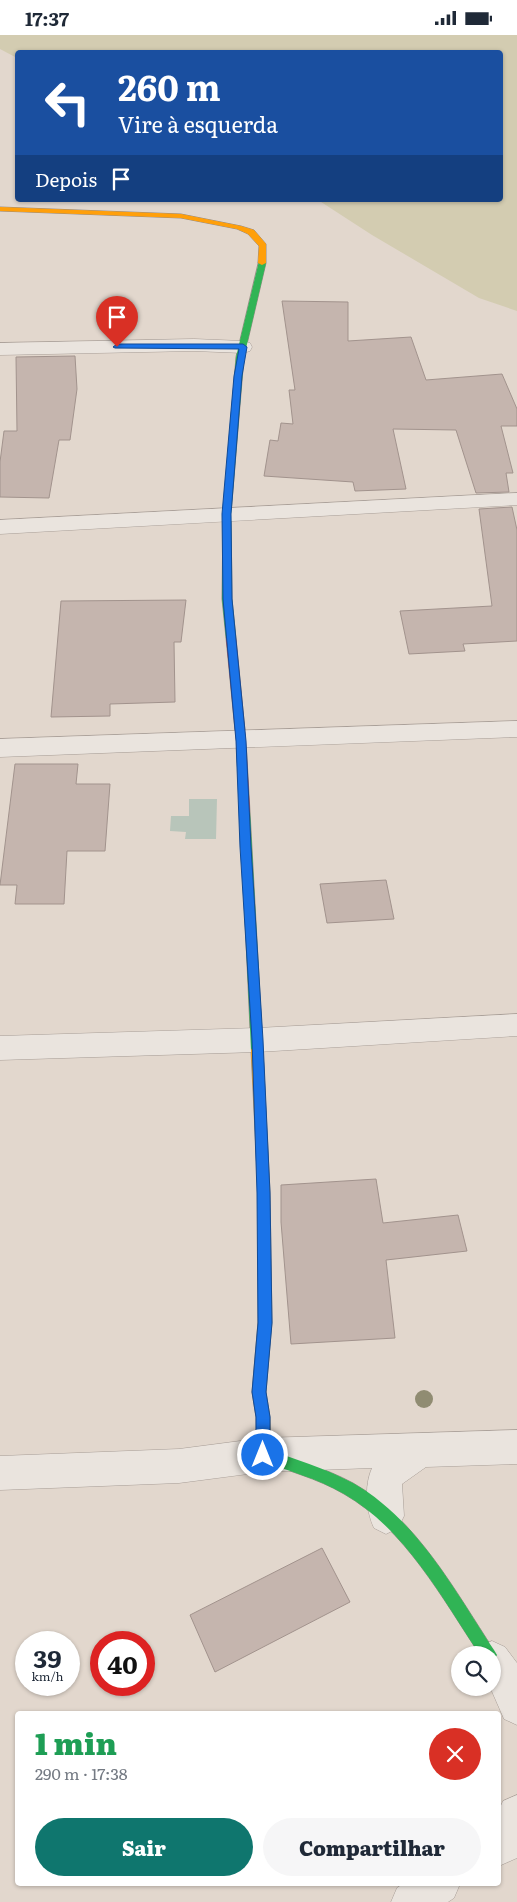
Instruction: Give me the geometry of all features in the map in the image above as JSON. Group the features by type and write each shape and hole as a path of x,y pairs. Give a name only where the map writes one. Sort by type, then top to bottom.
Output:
{"street":[{"path":"0,209 182,216 251,231 263,246 264,256 238,376 227,514 227,599 241,741 245,847 258,1040 264,1193 265,1323 259,1392 263,1417 263,1455"},
{"path":"0,349 194,345 243,347"},
{"path":"0,527 517,499"},
{"path":"0,749 517,729"},
{"path":"0,1048 258,1040 517,1025"},
{"path":"0,1473 178,1467 263,1455 517,1447"},
{"path":"386,1516 385,1478 396,1465 408,1456 425,1450"},
{"path":"263,1455 320,1475 358,1495 386,1516 404,1535 504,1677"},
{"path":"501,1845 504,1843 517,1815"},
{"path":"411,1902 437,1886"}],"shaded area":[{"path":"0,35 517,35 517,311 479,298 372,235 321,202 503,202 503,50 15,50 15,57 0,49"},
{"path":"189,799 217,799 216,839 185,839 186,832 170,831 171,816 189,816"}],"building":[{"path":"282,301 348,302 348,341 411,337 426,380 502,374 517,409 517,426 501,426 513,473 506,473 509,492 476,493 456,430 393,429 406,489 355,491 353,482 264,476 270,440 278,441 281,423 293,424 289,390 295,390"},
{"path":"75,356 77,389 70,440 59,440 49,498 0,497 0,462 4,431 17,431 16,357"},
{"path":"512,507 517,530 517,641 463,644 465,651 409,654 400,611 492,606 479,509"},
{"path":"186,600 181,642 174,642 175,702 110,704 110,716 51,717 61,601"},
{"path":"15,764 78,764 76,784 110,784 105,851 67,851 64,904 15,904 17,885 0,885"},
{"path":"386,880 394,919 327,923 320,884"},
{"path":"376,1179 383,1223 458,1215 467,1251 386,1260 395,1338 291,1344 281,1222 281,1185"},
{"path":"322,1548 350,1602 215,1672 190,1615"}],"traffic: fast":[{"path":"231,638 227,599 227,514 240,357 262,263"},
{"path":"245,812 257,1050"},
{"path":"264,1455 337,1482 359,1495 379,1511 415,1548 446,1590 483,1646"}],"traffic: slow":[{"path":"0,209 181,216 239,227 251,232 263,246 262,263"},
{"path":"257,1050 264,1192 265,1322 259,1392 263,1417 264,1455"}],"traffic: jam":[{"path":"231,638 241,741 245,812"}],"route":[{"path":"117,347 194,345 243,347 238,376 227,514 227,599 241,741 245,847 258,1040 264,1193 265,1323 259,1392 263,1417 263,1455"}]}
